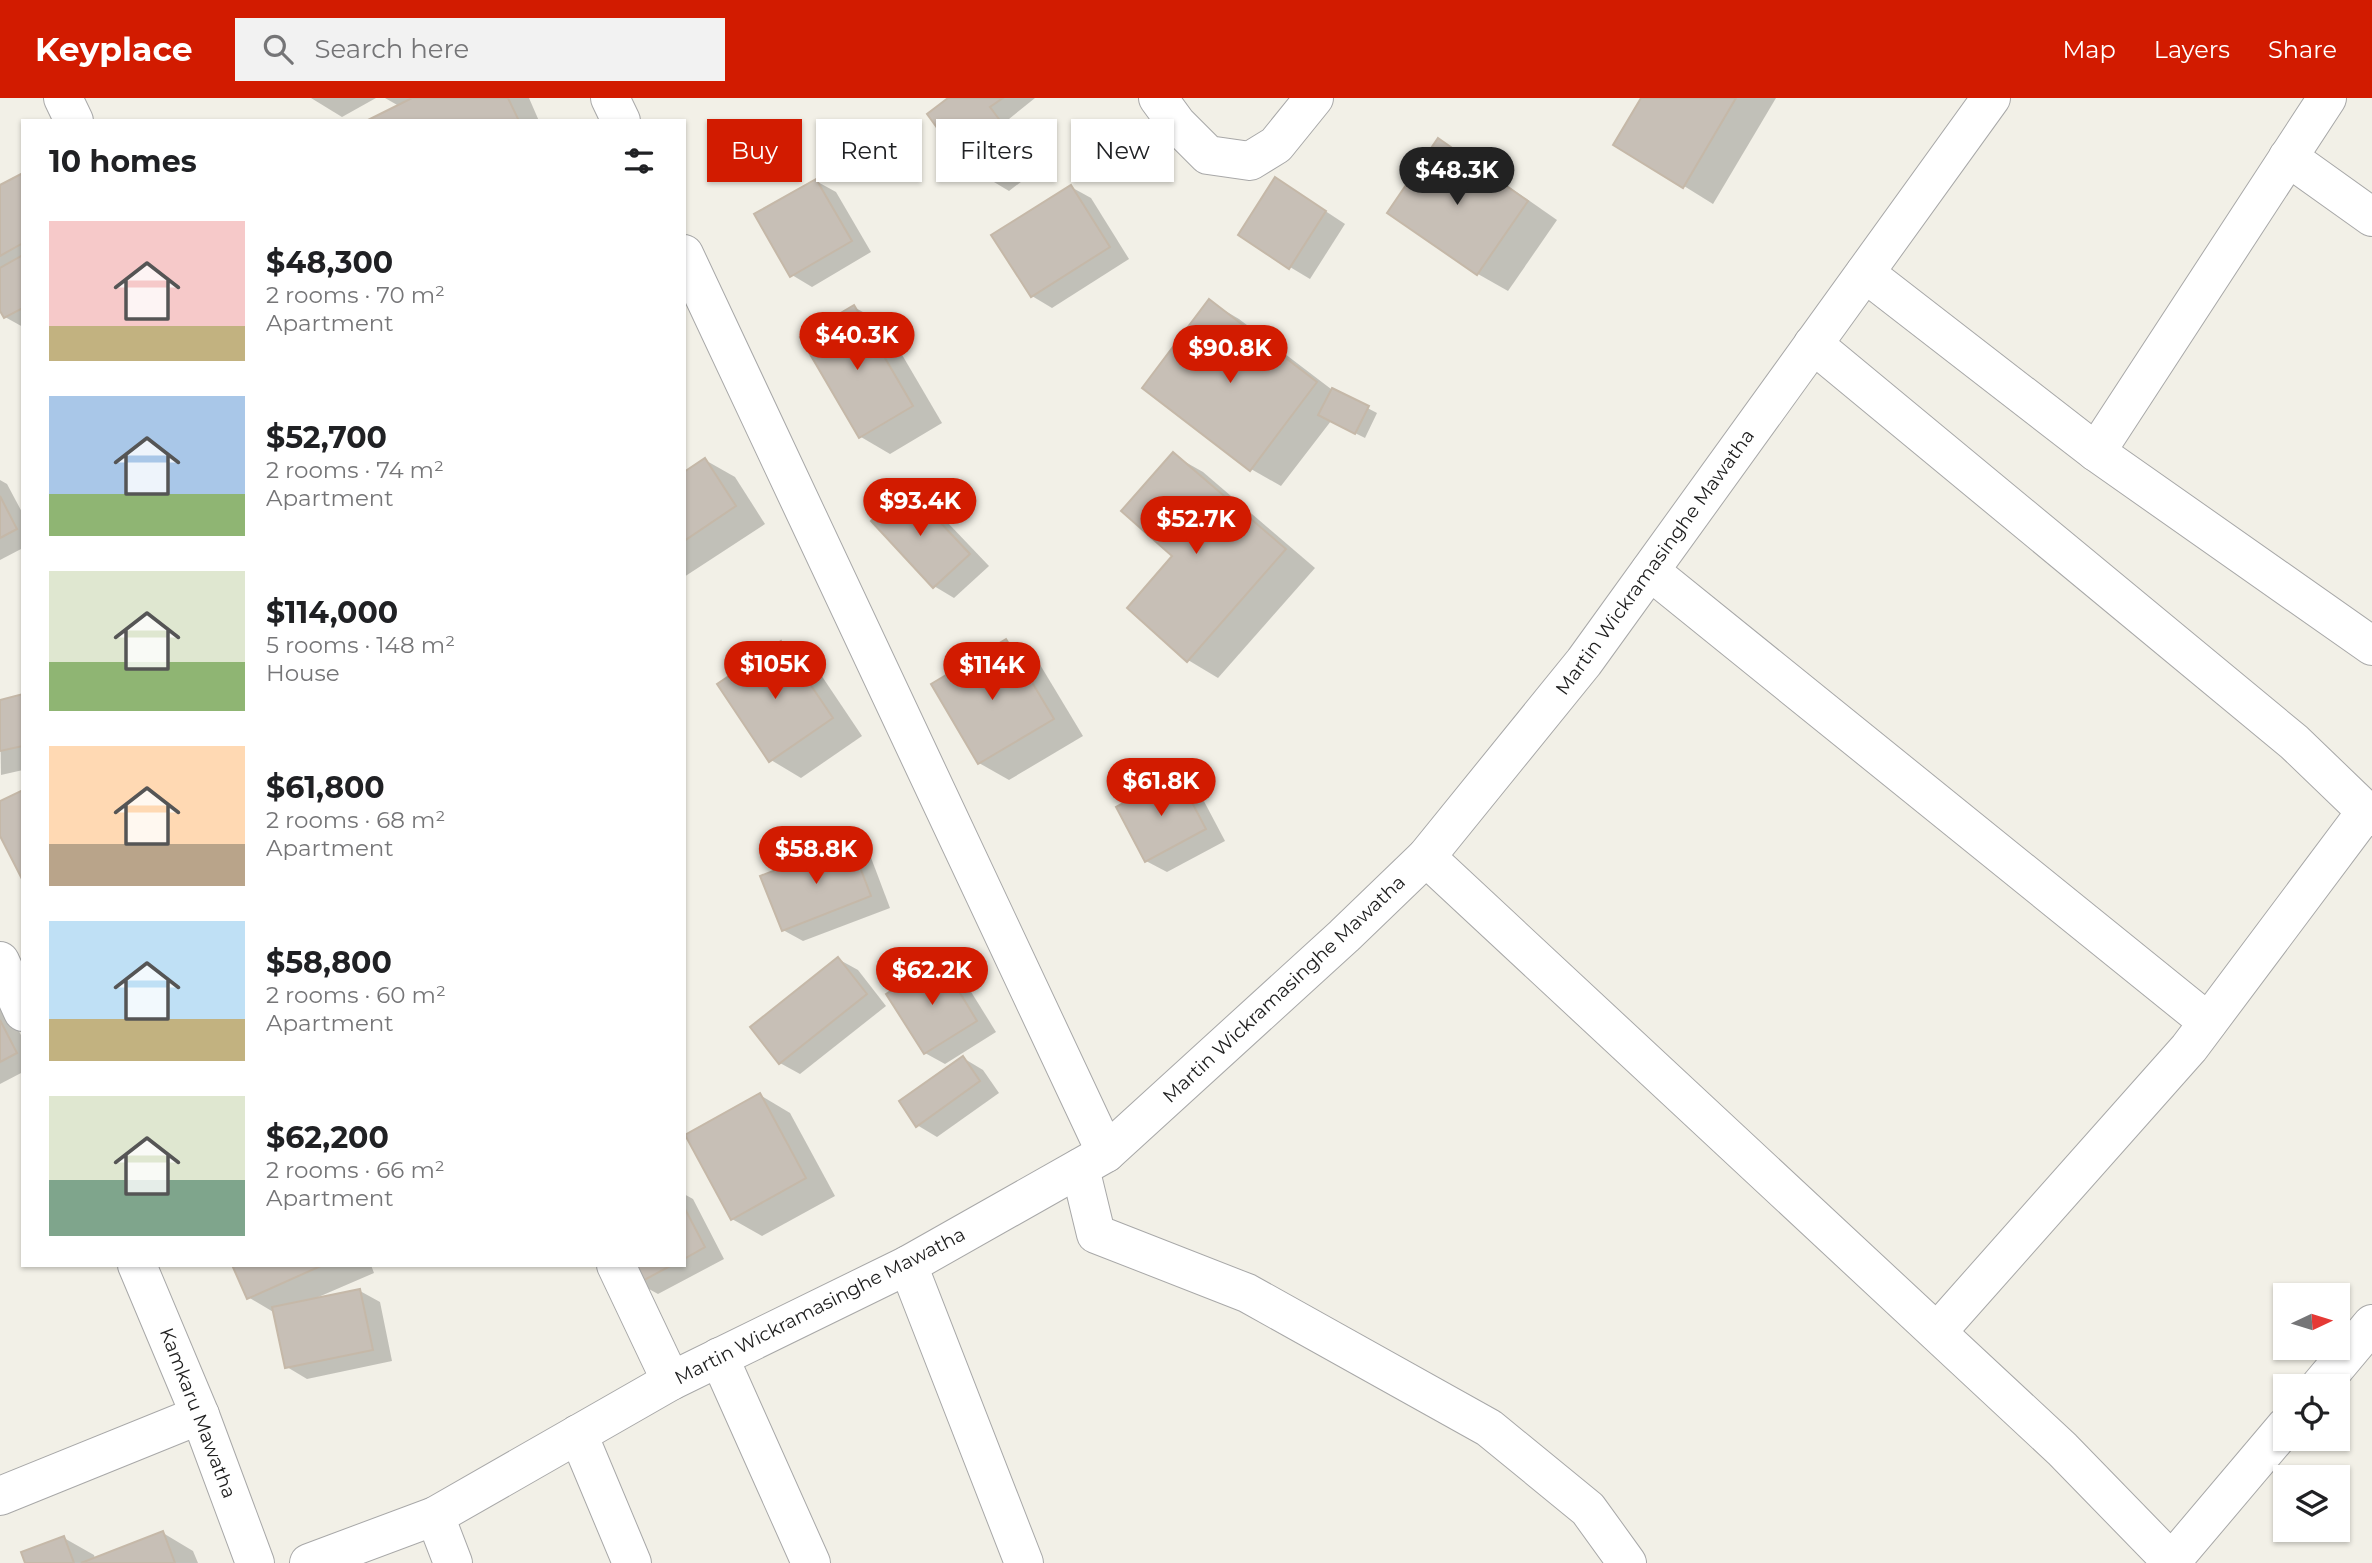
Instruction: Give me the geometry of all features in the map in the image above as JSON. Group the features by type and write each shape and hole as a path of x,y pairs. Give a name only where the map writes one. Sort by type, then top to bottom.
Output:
{"street":[{"path":"63,98 73,119"},
{"path":"610,98 620,119"},
{"path":"1158,98 1177,124 1208,155 1250,161 1276,145 1314,98"},
{"name":"Martin Wickramasinghe Mawatha","path":"309,1563 435,1516 671,1381 908,1265 1093,1161 1344,936 1426,857 1584,662 1990,98"},
{"path":"2096,452 2327,98"},
{"path":"2288,157 2372,218"},
{"path":"686,258 1093,1161 1096,1234 1247,1293 1489,1428 1588,1510 1628,1563"},
{"path":"1865,273 2096,452 2372,646"},
{"path":"1813,344 2294,742 2369,815 2189,1048 1937,1332"},
{"path":"1650,571 2208,1022"},
{"path":"1426,857 2062,1449 2172,1562 2273,1442"},
{"path":"0,961 21,1008"},
{"path":"908,1265 1024,1563"},
{"name":"Kamkaru Mawatha","path":"138,1267 200,1415 255,1563"},
{"path":"617,1267 671,1381"},
{"path":"2329,1374 2372,1324"},
{"path":"719,1357 811,1563"},
{"path":"0,1496 200,1415"},
{"path":"578,1434 632,1563"},
{"path":"435,1516 453,1563"}],"building":[{"path":"412,98 508,98 518,119 370,119"},
{"path":"948,98 1003,98 990,107 999,119 936,119 936,126 927,114"},
{"path":"1641,98 1736,98 1683,188 1613,145"},
{"path":"1438,138 1528,201 1477,275 1387,213"},
{"path":"21,174 21,244 0,256 0,185"},
{"path":"1275,177 1326,211 1289,269 1238,235"},
{"path":"816,179 852,241 790,277 754,214"},
{"path":"1071,185 1110,247 1031,297 991,235"},
{"path":"21,256 21,309 4,318 0,311 0,268"},
{"path":"1209,299 1317,382 1250,471 1142,388"},
{"path":"854,305 913,406 859,438 800,337"},
{"path":"1332,388 1369,406 1355,434 1318,415"},
{"path":"1173,452 1286,549 1187,662 1127,608 1172,556 1121,511"},
{"path":"705,458 736,506 686,540 686,471"},
{"path":"907,487 970,554 933,588 871,521"},
{"path":"0,496 17,529 0,538"},
{"path":"1006,639 1054,719 978,764 931,684"},
{"path":"781,641 833,718 769,762 717,684"},
{"path":"21,695 21,746 0,751 0,700"},
{"path":"1177,774 1206,829 1145,862 1116,807"},
{"path":"21,791 21,877 0,836 0,801"},
{"path":"850,841 871,896 782,931 760,876"},
{"path":"838,957 867,994 779,1064 750,1027"},
{"path":"940,960 977,1021 924,1054 886,994"},
{"path":"0,1020 17,1053 0,1062"},
{"path":"963,1056 980,1081 916,1127 899,1101"},
{"path":"760,1093 806,1178 731,1220 686,1134"},
{"path":"686,1211 705,1247 686,1258"},
{"path":"233,1267 319,1267 247,1299"},
{"path":"628,1267 668,1267 637,1284"},
{"path":"360,1289 373,1350 285,1368 272,1307"},
{"path":"163,1531 175,1563 81,1563"},
{"path":"64,1536 74,1563 25,1563 21,1552"}]}
